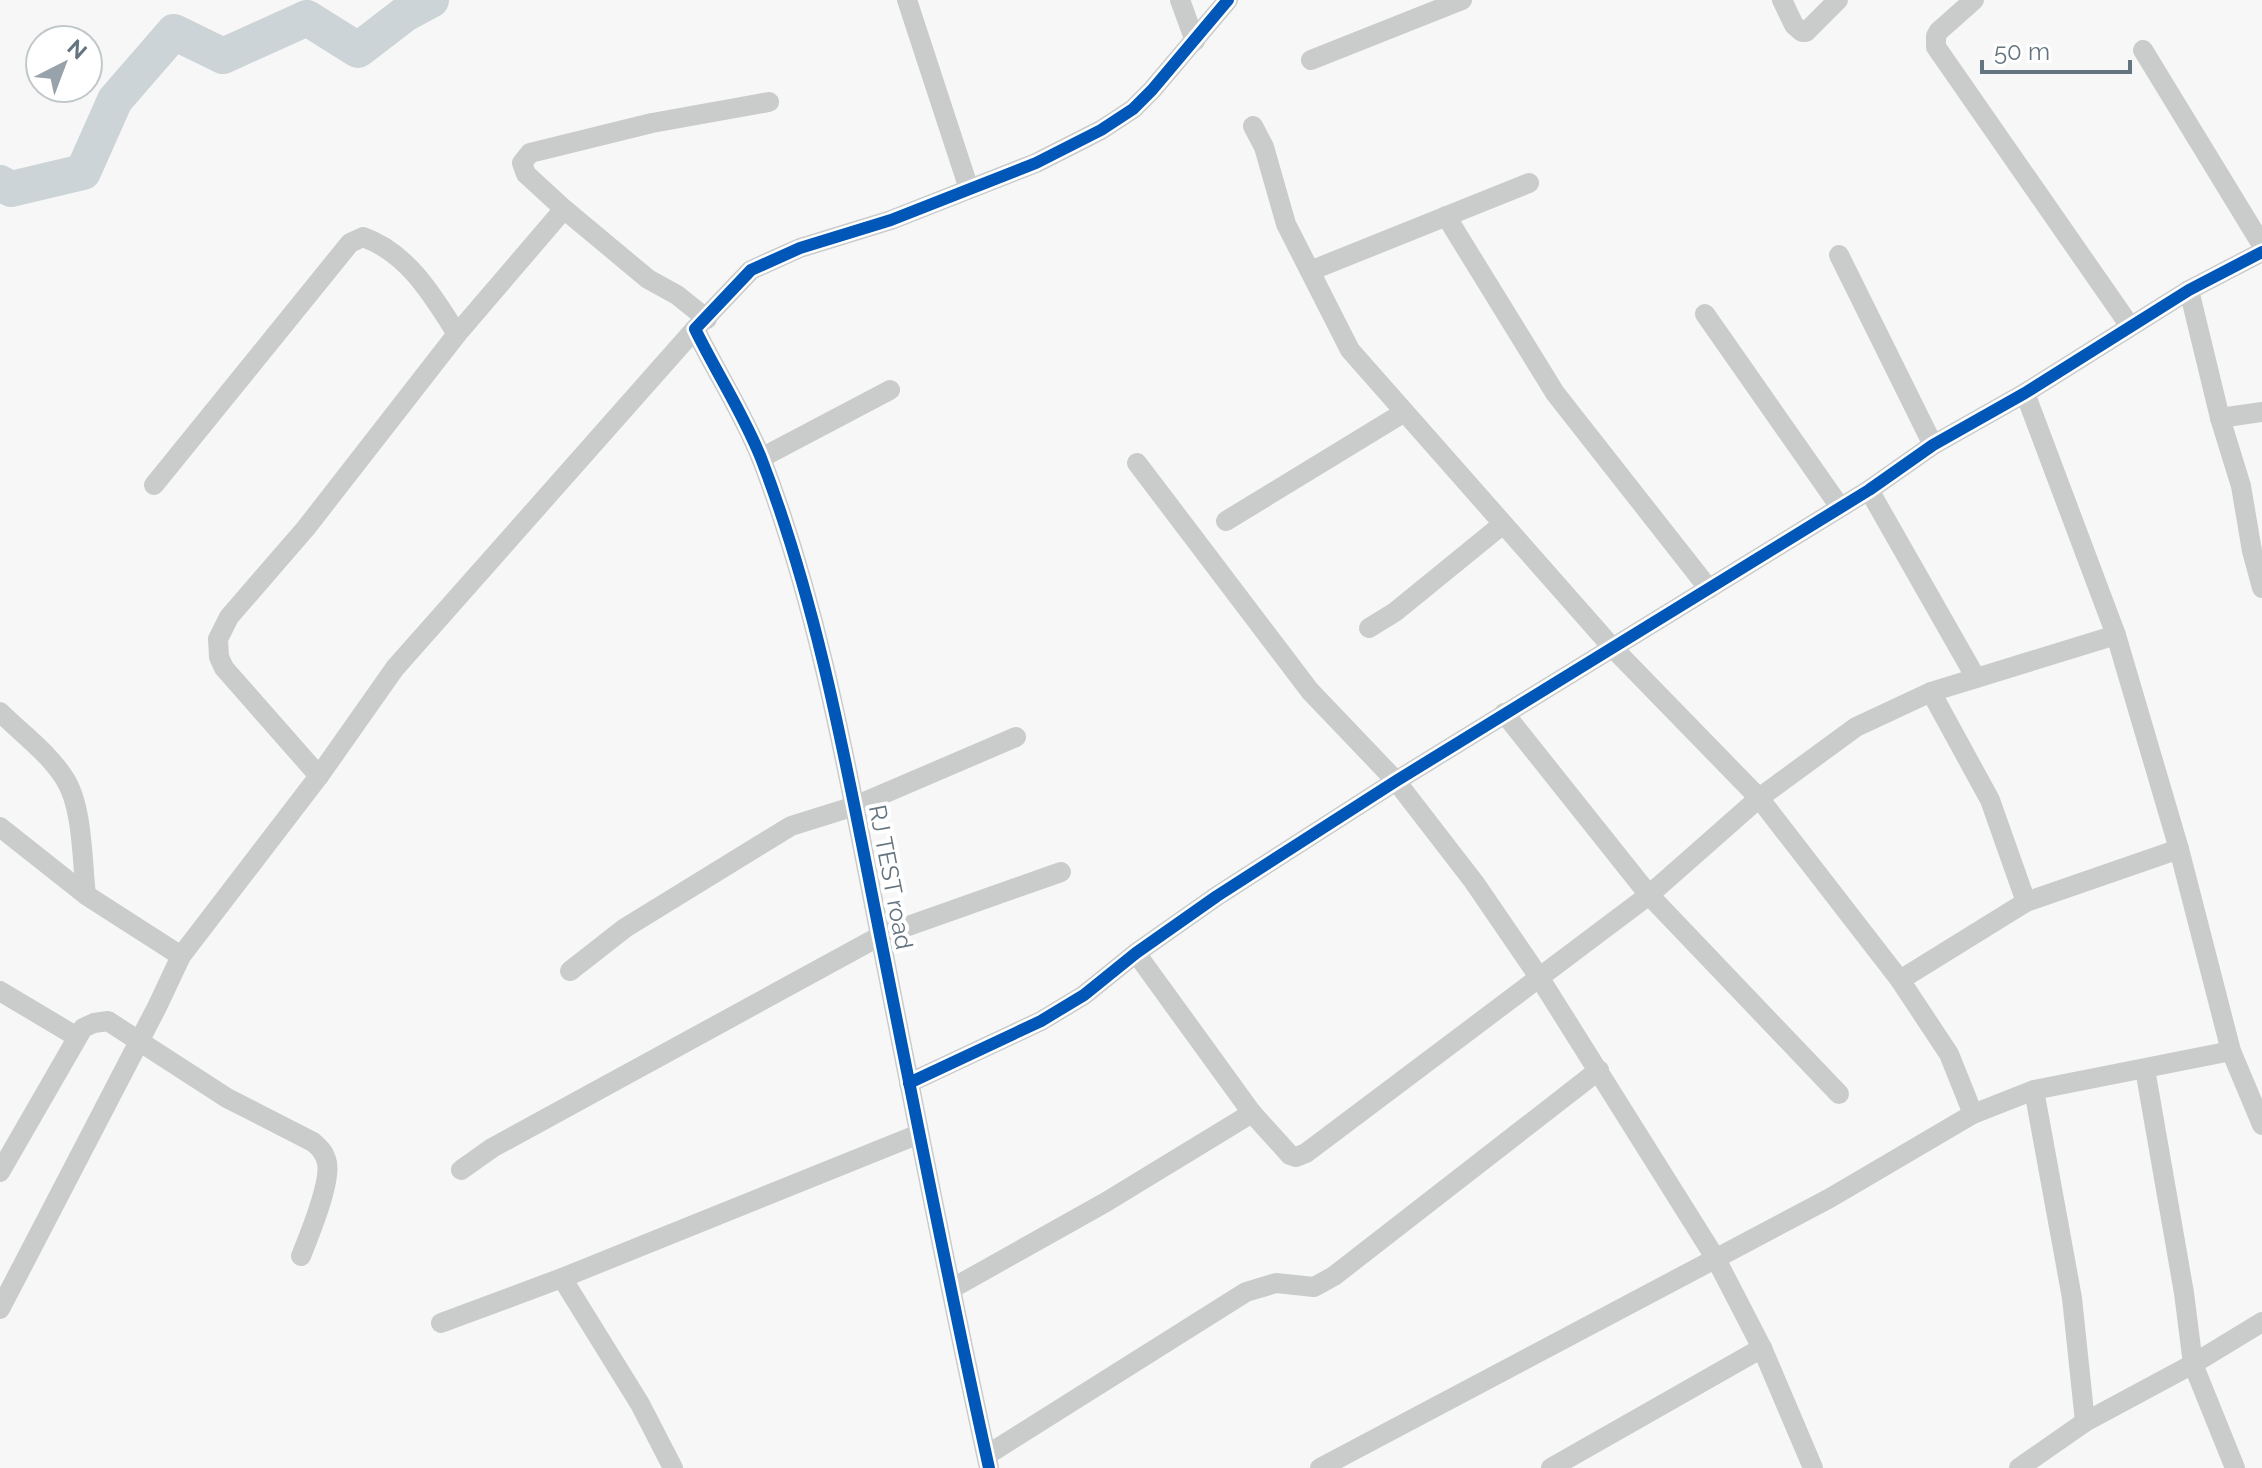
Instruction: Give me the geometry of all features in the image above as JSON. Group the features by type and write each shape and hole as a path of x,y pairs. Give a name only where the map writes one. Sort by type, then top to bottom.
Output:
{"street":[{"path":"907,0 969,189"},
{"path":"1180,0 1195,41"},
{"path":"0,1309 181,956 414,646 751,270 800,248 891,220 1036,163 1101,130 1133,109 1228,0"},
{"path":"1311,60 1462,0"},
{"path":"1782,0 1794,25 1802,32 1806,32 1838,0"},
{"path":"1974,0 1939,31 1936,47 2130,326"},
{"path":"2143,50 2262,245"},
{"path":"701,324 677,295 648,279 564,209 526,174 522,163 530,153 652,123 769,102"},
{"path":"1253,126 1264,147 1286,224 1350,350 1611,646 1759,798 1900,980 1949,1054 1973,1114"},
{"path":"1310,271 1529,183"},
{"path":"319,776 224,668 219,657 218,639 229,617 306,528 457,334 564,209"},
{"path":"1446,216 1555,393 1709,589"},
{"path":"154,485 350,243 363,237 377,242 424,282 457,334"},
{"path":"909,1083 1041,1021 1084,995 1136,953 1217,896 1396,781 1869,490 1933,445 2025,393 2189,290 2262,252"},
{"path":"1839,255 1933,445"},
{"path":"2189,290 2220,418 2241,486 2262,588"},
{"path":"1705,314 1840,507"},
{"name":"RJ TEST road","path":"701,324 761,458 810,601 855,806 919,1134 988,1462"},
{"path":"761,458 890,390"},
{"path":"2025,393 2116,635 2179,849 2231,1051 2262,1125"},
{"path":"2220,418 2262,412"},
{"path":"1226,521 1403,413"},
{"path":"1137,463 1310,691 1396,781 1474,882 1539,977 1716,1259 1762,1348 1813,1468"},
{"path":"1869,490 1976,678"},
{"path":"1369,628 1395,612 1503,524"},
{"path":"1136,953 1252,1113 1290,1155 1296,1157 1306,1153 1649,895 1759,798 1856,727 1931,692 2116,635"},
{"path":"1931,692 1990,800 2026,902"},
{"path":"0,712 66,779 74,801 86,895"},
{"path":"1504,713 1649,895 1839,1094"},
{"path":"570,971 625,928 791,826 855,806 1016,737"},
{"path":"0,827 86,895 181,956"},
{"path":"1900,980 2026,902 2179,849"},
{"path":"461,1170 492,1148 880,936 1061,872"},
{"path":"0,991 77,1037"},
{"path":"0,1172 6,1147 83,1028 108,1021 227,1098 313,1142 323,1151 328,1170 314,1223 301,1256"},
{"path":"1320,1468 1851,1187 1973,1114 2034,1090 2231,1051"},
{"path":"2145,1069 2184,1293 2193,1364 2235,1468"},
{"path":"988,1462 1246,1292 1276,1283 1314,1287 1334,1276 1599,1070"},
{"path":"2034,1090 2072,1298 2085,1422"},
{"path":"951,1289 1120,1194 1252,1113"},
{"path":"441,1323 562,1278 919,1134"},
{"path":"562,1278 640,1404 673,1468"},
{"path":"2019,1468 2085,1422 2193,1364 2262,1322"},
{"path":"1551,1468 1762,1348"}],"waterway":[{"path":"0,183 11,189 83,172 115,100 174,32 223,56 307,18 358,50 405,14 431,0"}],"cycle path":[{"path":"989,1468 852,796 814,625 781,513 761,458 695,329 751,270 800,248 891,220 1036,163 1101,130 1133,109 1152,90 1228,0"},
{"path":"909,1083 1041,1021 1084,995 1136,953 1217,896 1396,781 1869,490 1933,445 2025,393 2189,290 2262,252"}]}
